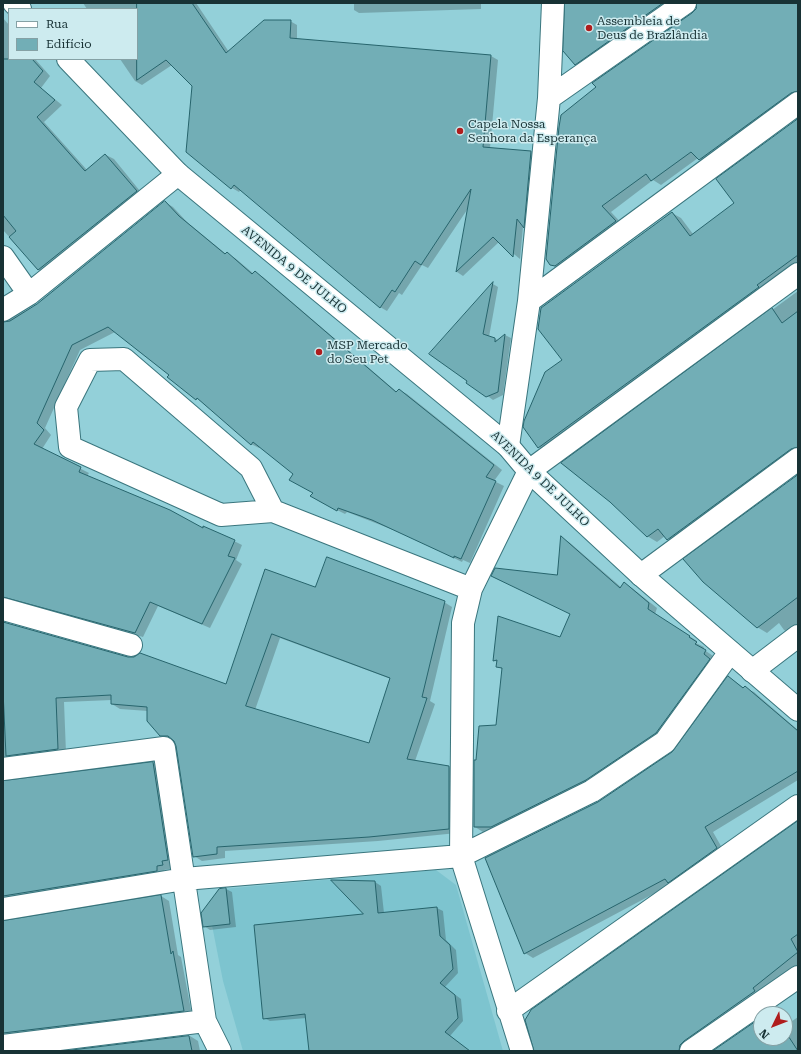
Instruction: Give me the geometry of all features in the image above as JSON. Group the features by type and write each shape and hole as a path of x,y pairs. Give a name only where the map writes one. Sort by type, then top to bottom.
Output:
{"street":[{"path":"508,446 529,301 549,98 553,3"},
{"path":"549,98 685,3"},
{"name":"AVENIDA 9 DE JULHO","path":"69,60 178,174 508,446 529,471 641,574 798,710"},
{"path":"529,301 798,103"},
{"path":"3,310 29,294 178,174"},
{"path":"3,257 29,294"},
{"path":"522,1051 508,1011 461,856 463,623 470,588 529,471 798,274"},
{"path":"273,511 251,468 124,359 90,360 66,407 70,447 221,515 273,511 470,588"},
{"path":"641,574 798,459"},
{"path":"3,609 131,645"},
{"path":"752,671 798,636"},
{"path":"3,909 184,879 461,856 592,792 665,742 730,652"},
{"path":"3,770 164,748 205,1021 220,1051"},
{"path":"508,1011 798,806"},
{"path":"691,1051 798,977"},
{"path":"3,1046 205,1021"}],"shaded area":[{"path":"436,870 456,885 503,1051 243,1051 223,981 208,905 222,889"}],"building":[{"path":"137,3 192,3 226,53 264,20 291,20 290,38 491,55 483,147 531,151 524,228 517,219 513,257 493,237 456,272 471,189 421,265 415,261 395,292 392,290 380,308 234,185 231,189 186,152 192,86 166,60 137,80"},
{"path":"565,3 663,3 575,65 563,51"},
{"path":"697,3 798,3 798,91 791,93 699,160 691,152 651,181 646,174 602,206 616,221 555,266 550,265 546,259 561,115 596,87 592,83 692,13 696,9"},
{"path":"3,59 33,60 43,71 34,82 55,100 37,117 85,171 105,154 137,191 38,270 9,237 16,231 3,215"},
{"path":"798,119 798,255 757,285 759,287 538,448 523,427 524,421 545,372 562,360 538,329 541,308 672,212 690,236 734,203 716,179"},
{"path":"165,201 179,216 225,254 227,252 252,274 255,271 396,392 399,389 494,465 486,477 496,481 461,559 454,556 454,558 372,520 338,508 337,511 310,496 313,493 289,480 293,474 253,442 251,445 197,398 196,400 167,377 169,375 108,327 72,345 37,423 44,430 34,444 81,467 79,472 170,510 203,528 203,526 235,540 228,556 235,558 202,624 150,602 135,633 3,597 3,322 10,321 37,304"},
{"path":"493,282 483,334 495,338 495,342 505,334 498,392 486,397 466,383 467,381 429,354"},
{"path":"772,308 782,323 798,311 798,447 791,449 667,540 658,529 647,537 610,502 561,463"},
{"path":"798,475 798,597 757,628 703,582 683,559"},
{"path":"561,536 620,588 624,582 649,603 648,609 690,636 689,637 697,642 695,644 706,650 704,654 710,659 656,733 586,780 491,827 474,827 474,760 476,760 479,726 496,725 502,668 496,667 497,660 493,661 498,616 560,637 570,614 491,576 495,568 557,575"},
{"path":"327,557 445,601 422,697 427,698 407,759 449,766 449,829 369,837 217,847 217,854 193,857 174,741 168,736 160,736 147,721 147,707 111,704 111,695 56,698 58,749 6,756 3,691 3,622 128,657 134,657 140,653 226,684 265,569 315,587","holes":["272,634 390,678 369,743 246,706"]},
{"path":"728,676 743,688 745,686 798,731 798,771 705,827 717,848 668,883 665,879 524,954 485,858 598,802 672,752"},
{"path":"153,762 168,860 162,861 163,865 157,866 157,871 3,896 3,781"},
{"path":"798,821 798,934 791,939 798,952 753,988 755,991 684,1041 680,1045 679,1051 534,1051 525,1020 531,1010"},
{"path":"331,880 375,881 378,913 437,907 440,936 450,945 453,969 440,983 455,995 458,1018 445,1032 470,1051 309,1051 305,1014 263,1019 254,925 363,914"},
{"path":"226,888 230,924 203,927 201,913 219,889"},
{"path":"161,895 171,954 173,951 184,1011 3,1033 3,921"},
{"path":"753,1024 753,1046 793,1046 793,1043 798,1051 713,1051"},
{"path":"189,1036 192,1051 64,1051"}],"place":[{"name":"Assembleia de Deus de Brazlândia","path":"589,28"},
{"name":"Capela Nossa Senhora da Esperança","path":"460,131"},
{"name":"MSP Mercado do Seu Pet","path":"319,352"}]}
